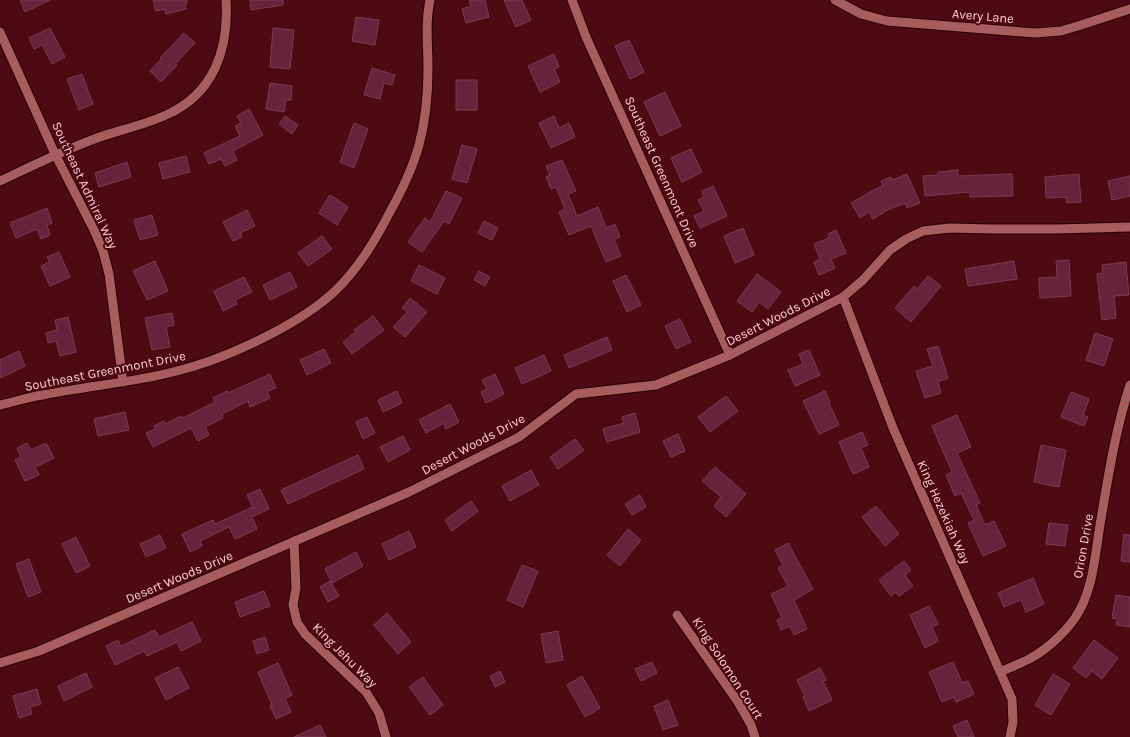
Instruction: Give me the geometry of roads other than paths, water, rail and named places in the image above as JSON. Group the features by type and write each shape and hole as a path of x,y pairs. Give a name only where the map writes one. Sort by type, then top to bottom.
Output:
{"street":[{"path":"0,181 55,154 98,137 161,118 175,111 189,101 208,82 216,68 226,32 226,0"},
{"name":"Southeast Greenmont Drive","path":"0,405 42,395 123,382 192,367 253,343 295,322 310,312 336,290 359,264 382,227 398,197 418,146 426,109 428,87 428,16 430,0"},
{"name":"Southeast Greenmont Drive","path":"572,0 586,38 730,355"},
{"name":"Avery Lane","path":"834,0 861,14 887,21 1035,33 1060,31 1081,26 1130,9"},
{"name":"Southeast Admiral Way","path":"0,32 55,154 94,230 103,251 108,274 123,382"},
{"name":"Desert Woods Drive","path":"0,663 39,651 409,492 519,437 576,394 656,385 730,355 843,297 863,280 890,250 923,230 950,228 1057,229 1130,227"},
{"name":"King Hezekiah Way","path":"843,297 893,428 1012,699 1013,722 1010,737"},
{"name":"Orion Drive","path":"1000,672 1027,661 1046,648 1061,635 1076,617 1088,590 1111,459 1122,408 1130,385"},
{"name":"King Jehu Way","path":"294,542 296,588 293,605 297,622 305,634 366,692 379,713 386,737"},
{"name":"King Solomon Court","path":"677,615 738,702 751,725 755,737"}]}
